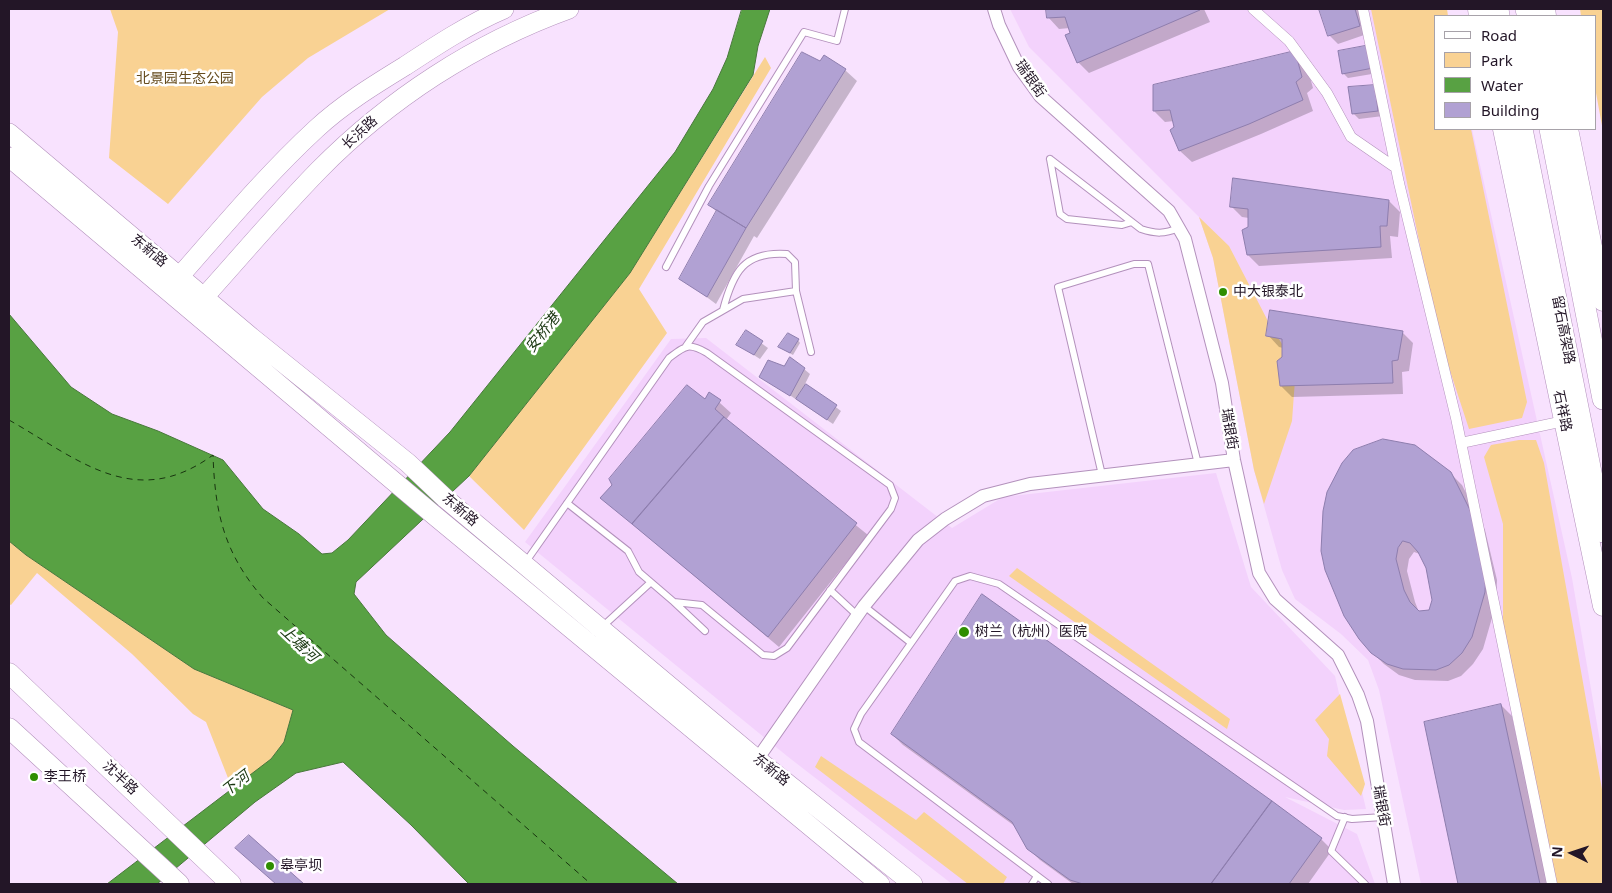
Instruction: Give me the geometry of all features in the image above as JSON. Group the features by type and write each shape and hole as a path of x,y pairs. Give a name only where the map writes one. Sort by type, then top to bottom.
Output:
{"highway":[{"name":"留石高架路","path":"1522,130 1603,532"},
{"name":"留石高架路","path":"1550,130 1603,399"}],"main road":[{"name":"长浜路","path":"174,284 292,152 317,128 351,100 443,41 466,27 504,9"},
{"name":"长浜路","path":"198,304 319,170 385,111 454,62 517,30 569,9"},
{"name":"石祥路","path":"1503,130 1603,606"},
{"path":"1568,130 1603,301"},
{"name":"东新路","path":"9,133 174,284"},
{"name":"东新路","path":"9,157 198,304 435,516 880,884"},
{"name":"东新路","path":"198,304 408,463 446,499 758,760 913,884"},
{"name":"沈半路","path":"9,673 231,884"},
{"path":"9,728 179,884"}],"street":[{"name":"瑞银街","path":"994,9 999,25 1019,67 1040,96 1169,211 1185,238 1222,383 1234,460 1259,574 1275,599 1338,655 1358,695 1367,721 1394,884"},
{"path":"1253,9 1289,41 1327,93 1351,137 1396,168"},
{"path":"1363,9 1396,168 1461,443 1552,884"},
{"path":"1461,443 1564,421"},
{"path":"746,774 758,760 861,611 918,540 944,519 983,496 1030,484 1234,460"}],"lane":[{"path":"666,267 710,186 804,32 837,41 845,9"},
{"path":"1132,222 1122,225 1067,219 1060,214 1050,159 1132,222 1141,229 1154,234 1165,233 1179,228"},
{"path":"723,310 729,288 740,267 752,258 773,253 787,254 795,262 796,291 811,352"},
{"path":"1102,476 1058,287 1134,264 1148,264 1198,464"},
{"path":"524,564 669,358 686,346 703,322 743,299 796,291"},
{"path":"674,602 702,604 764,655 774,656 787,648 891,509 895,498 890,485 707,353 696,347 686,346"},
{"path":"568,502 628,551 639,572 705,631"},
{"path":"1048,884 859,742 854,729 861,714 955,581 970,576 998,584 1337,816 1345,818 1383,817"},
{"path":"601,628 650,583"},
{"path":"830,590 911,643"},
{"path":"1345,818 1331,851 1365,884"},
{"path":"1032,884 1036,876"}],"shaded area":[{"path":"1010,9 1445,9 1437,15 1434,15 1434,130 1472,130 1572,578 1603,759 1603,884 1421,884 1379,690 1368,660 1341,634 1295,599 1282,570 1254,470 1213,258 1199,217 1029,47"},
{"name":"树兰（杭州）医院","path":"706,338 952,528 1003,497 1216,473 1251,587 1335,676 1366,809 1344,810 1285,797 1357,834 1375,884 952,884 787,756 525,542 671,339"}],"green space":[{"name":"北景园生态公园","path":"110,9 390,9 308,58 262,97 168,204 109,158 118,32"},
{"path":"1371,9 1447,9 1448,15 1434,15 1434,130 1471,130 1527,402 1522,418 1469,429 1439,337"},
{"path":"1580,9 1603,9 1603,131 1597,98 1597,15 1581,15"},
{"path":"765,57 771,68 639,289 667,333 524,530 469,476 630,273"},
{"path":"1199,217 1229,246 1270,325 1296,366 1292,421 1264,504 1254,470 1213,258"},
{"path":"1519,440 1536,440 1544,463 1603,795 1603,884 1557,884 1503,645 1503,524 1484,457 1491,445"},
{"path":"9,541 26,555 194,669 293,710 284,742 271,759 244,782 228,778 206,722 193,714 132,654 37,573 11,605 9,604"},
{"path":"1017,568 1230,719 1227,729 1009,576"},
{"path":"1340,694 1365,784 1361,796 1327,756 1329,739 1315,720"},
{"path":"821,756 916,820 924,812 1007,877 1003,884 968,884 815,767"}],"water":[{"path":"742,9 770,9 758,46 753,75 630,273 469,476 356,582 354,594 386,635 513,746 678,884 469,884 411,825 343,762 296,773 255,802 157,884 107,884 271,759 284,742 293,710 194,669 26,555 9,541 9,314 71,387 112,414 158,431 223,460 263,509 299,534 322,554 332,553 348,540 450,432 675,152 713,89 727,58"}],"building":[{"path":"1046,9 1200,10 1077,63 1065,35 1070,33 1065,17 1047,18"},
{"path":"1319,9 1355,9 1360,26 1328,36"},
{"path":"1370,45 1373,68 1342,74 1338,51"},
{"path":"1295,51 1302,77 1296,82 1303,100 1249,124 1179,151 1170,130 1174,127 1170,110 1153,111 1153,85"},
{"path":"802,52 820,61 824,55 846,69 746,228 708,205"},
{"path":"1375,85 1378,111 1352,114 1348,87"},
{"path":"1233,178 1389,200 1387,226 1380,226 1381,247 1247,255 1242,230 1248,227 1248,209 1230,207"},
{"path":"717,210 746,228 707,297 679,279"},
{"path":"1270,310 1403,331 1398,360 1392,361 1393,383 1280,386 1277,361 1282,357 1282,339 1266,336"},
{"path":"746,330 763,341 754,355 736,345"},
{"path":"788,333 799,339 790,353 778,347"},
{"path":"790,357 805,368 790,396 759,377 768,360 784,366"},
{"path":"806,384 837,405 827,420 796,399"},
{"path":"687,385 705,399 709,392 721,400 715,409 724,417 632,524 600,498 612,485 609,479"},
{"path":"724,417 857,523 768,637 632,524"},
{"path":"1383,439 1415,445 1451,472 1474,518 1486,568 1485,592 1472,637 1462,653 1449,665 1436,670 1403,669 1387,664 1371,653 1344,616 1325,570 1321,551 1323,511 1327,492 1342,463 1353,450","holes":["1403,541 1410,543 1418,552 1426,568 1432,600 1429,610 1419,611 1410,602 1404,590 1396,559 1398,548"]},
{"path":"982,594 1272,801 1211,884 1083,884 1070,880 1027,849 1012,822 891,734"},
{"path":"1501,704 1540,884 1458,884 1424,722"},
{"path":"1272,801 1322,838 1289,884 1211,884"},
{"name":"皋亭坝","path":"249,835 304,884 276,884 235,848"}],"ferry route":[{"path":"9,420 83,463 108,474 132,479 158,479 185,471 213,455 216,495 224,531 239,565 263,598 591,884"}],"place":[{"name":"中大银泰北","path":"1223,292"},
{"name":"树兰（杭州）医院","path":"964,632"},
{"name":"李王桥","path":"34,777"},
{"name":"皋亭坝","path":"270,866"}],"water label":[{"name":"安桥港","path":"543,333"},
{"name":"上塘河","path":"299,644"},
{"name":"下河","path":"236,784"}]}
